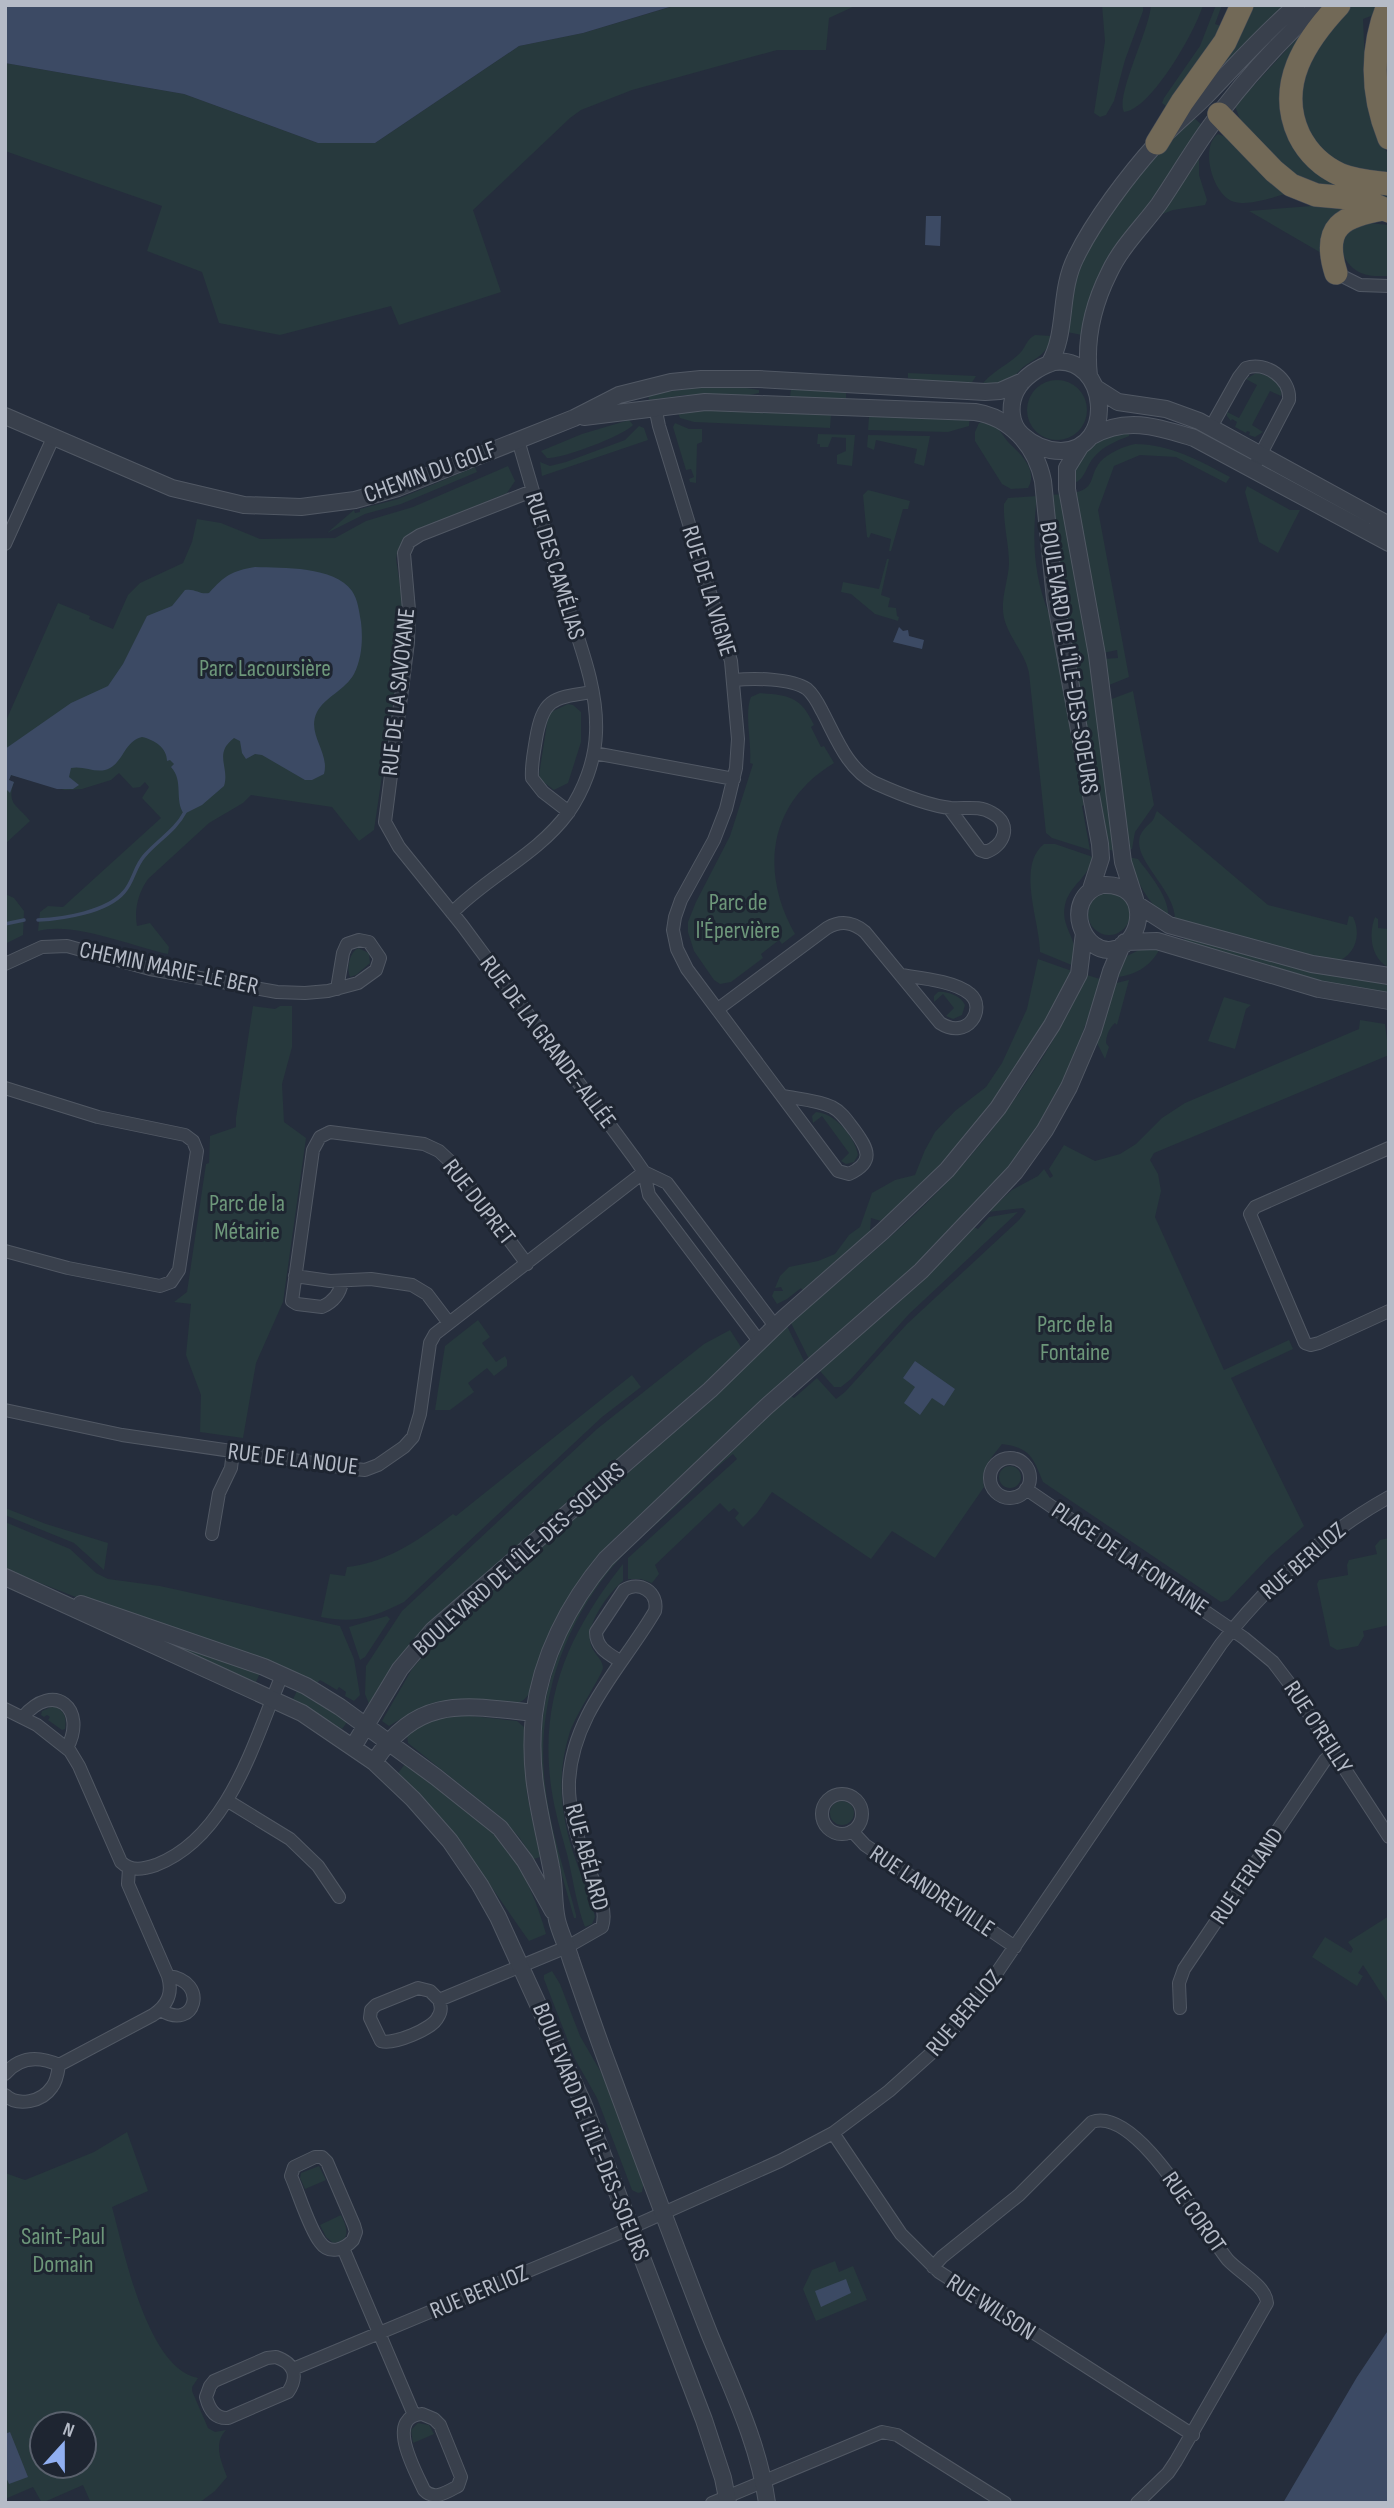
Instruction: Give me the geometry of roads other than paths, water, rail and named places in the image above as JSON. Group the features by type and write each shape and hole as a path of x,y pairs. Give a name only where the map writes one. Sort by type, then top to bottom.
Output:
{"highway":[{"path":"1157,143 1182,102 1225,42 1242,5"},
{"path":"1339,5 1310,39 1297,64 1291,90 1294,121 1308,150 1323,164 1350,177 1389,184"},
{"path":"1388,5 1377,40 1374,78 1380,116 1389,138"},
{"path":"1219,114 1291,186 1316,195 1360,199 1387,210"},
{"path":"1336,273 1331,247 1339,226 1355,214 1387,210"}],"street":[{"path":"1049,364 1058,346 1065,287 1075,257 1096,224 1157,143 1297,5"},
{"path":"1086,441 1100,414 1092,382 1088,347 1091,326 1108,273 1219,114 1284,40 1319,5"},
{"path":"1336,273 1360,285 1389,286"},
{"path":"1389,525 1257,461 1159,428 1125,424 1111,426 1064,451 1047,449 1034,444 1018,432 1011,410 1015,394 1023,381 1049,364 1066,363 1079,368 1118,402 1174,411 1211,427 1257,461 1389,543"},
{"path":"1211,427 1238,377 1246,368 1259,367 1283,378 1289,387 1289,400 1257,461"},
{"name":"CHEMIN DU GOLF","path":"5,416 172,488 227,502 271,508 319,506 384,492 575,418 619,395 644,387 684,380 789,380 985,393 1000,391 1023,381"},
{"name":"CHEMIN DU GOLF","path":"575,418 716,402 975,411 996,417 1018,432"},
{"name":"RUE DE LA VIGNE","path":"655,407 731,661 738,748 734,779 718,829 678,905 674,923 675,943 682,961 838,1171 849,1174 864,1163 868,1154 866,1147 838,1110 817,1102 783,1096"},
{"name":"BOULEVARD DE L'ÎLE-DES-SOEURS","path":"1018,432 1038,463 1042,481 1055,599 1100,844 1101,858 1091,889"},
{"path":"5,544 53,438"},
{"name":"RUE DES CAMÉLIAS","path":"452,913 467,898 538,845 569,812 582,789 594,753 596,720 587,668 518,440"},
{"name":"BOULEVARD DE L'ÎLE-DES-SOEURS","path":"1086,441 1067,468 1067,489 1097,654 1123,862 1136,902"},
{"name":"RUE DE LA SAVOYANE","path":"452,913 392,837 385,822 408,642 404,552 414,537 532,491"},
{"path":"734,680 765,679 805,688 815,697 847,758 862,774 897,792 949,808 975,807 993,814 1004,825 1004,836 1000,845 986,852 980,850 949,808"},
{"path":"569,812 543,792 533,778 539,720 543,710 551,703 564,697 592,692"},
{"path":"594,753 734,779"},
{"path":"1136,902 1136,927 1124,944 1116,949 1106,949 1093,943 1084,933 1079,921 1079,908 1083,898 1091,889 1102,885 1118,886 1128,891 1136,902 1169,925 1312,964 1389,976"},
{"name":"RUE DE LA GRANDE-ALLÉE","path":"452,913 644,1172 649,1195 759,1341"},
{"path":"718,1009 827,928 840,923 853,924 865,932 940,1023 959,1030 972,1021 975,1004 968,992 941,982 901,975"},
{"name":"BOULEVARD DE L'ÎLE-DES-SOEURS","path":"722,2501 704,2420 583,2103 521,1965 486,1894 462,1857 428,1815 374,1762 353,1747 400,1669 427,1636 710,1390 775,1326 947,1170 985,1126 1039,1049 1075,983 1082,962 1084,933"},
{"path":"1124,944 1157,941 1311,987 1389,1001"},
{"name":"BOULEVARD DE L'ÎLE-DES-SOEURS","path":"767,2503 764,2482 734,2394 586,2005 557,1919 552,1868 534,1787 534,1713 544,1670 559,1632 580,1593 606,1559 766,1407 921,1271 1015,1172 1045,1130 1069,1087 1093,1031 1111,971 1124,944"},
{"name":"CHEMIN MARIE-LE BER","path":"5,964 43,947 67,946 150,970 277,992 305,993 337,989"},
{"path":"5,1088 90,1115 185,1135 193,1141 197,1151 179,1269 168,1284 155,1285 96,1274 5,1251"},
{"name":"RUE DUPRET","path":"342,1282 334,1299 326,1306 317,1308 293,1302 291,1297 313,1147 320,1137 330,1132 424,1144 439,1151 454,1166 527,1264"},
{"path":"1387,1315 1313,1345 1306,1342 1250,1214 1255,1207 1389,1148"},
{"name":"RUE DE LA GRANDE-ALLÉE","path":"644,1172 667,1183 775,1326"},
{"name":"RUE DE LA NOUE","path":"5,1410 104,1432 360,1470 378,1465 408,1444 415,1433 431,1340 435,1334 644,1172"},
{"path":"295,1276 342,1282 371,1279 416,1287 427,1294 449,1323"},
{"path":"212,1534 219,1493 231,1468 233,1451"},
{"name":"PLACE DE LA FONTAINE","path":"1026,1489 1233,1629"},
{"name":"RUE BERLIOZ","path":"293,2369 631,2227 780,2161 832,2133 890,2091 937,2048 972,2008 1233,1629 1270,1588 1315,1547 1356,1516 1389,1497"},
{"path":"5,1577 120,1632 272,1698 318,1723 353,1747"},
{"name":"RUE ABÉLARD","path":"439,2000 567,1947 599,1930 604,1921 603,1909 574,1823 570,1797 572,1752 583,1724 620,1661 656,1608 653,1595 640,1586 630,1587 621,1593 596,1632 600,1647 620,1661"},
{"path":"29,1587 127,1618 282,1675 323,1695 388,1740 500,1828 525,1861 557,1919"},
{"name":"RUE O'REILLY","path":"1233,1629 1279,1670 1389,1837"},
{"path":"5,1709 45,1730 67,1748 79,1766 118,1859 129,1868 150,1867 185,1849 205,1830 228,1801 282,1675"},
{"path":"23,1717 48,1700 53,1698 62,1701 69,1709 74,1722 67,1748"},
{"path":"374,1762 388,1740 415,1719 446,1709 473,1707 534,1713"},
{"name":"RUE FERLAND","path":"1180,2008 1178,1983 1184,1969 1325,1760 1334,1752"},
{"path":"228,1801 289,1838 318,1866 339,1896"},
{"name":"RUE LANDREVILLE","path":"852,1831 865,1845 1016,1947"},
{"path":"5,2095 19,2102 44,2094 55,2083 59,2065 161,2010 169,1996 171,1987 168,1976 126,1879 129,1868"},
{"path":"161,2010 171,2016 180,2016 190,2009 194,2000 193,1992 186,1982 168,1976"},
{"path":"418,1988 430,1992 439,2000 439,2016 431,2025 391,2043 384,2043 379,2038 370,2014 376,2005 418,1988"},
{"path":"5,2074 14,2065 30,2059 45,2059 59,2065"},
{"name":"RUE COROT","path":"933,2267 1019,2195 1089,2124 1099,2119 1113,2123 1126,2132 1159,2162 1185,2195 1227,2259 1267,2296 1265,2309 1193,2435 1168,2473 1137,2503"},
{"name":"RUE WILSON","path":"832,2133 901,2234 933,2267 1026,2330 1193,2435"},
{"path":"315,2157 322,2157 327,2162 354,2225 356,2232 353,2240 343,2248 329,2249 320,2242 291,2176 294,2167 315,2157"},
{"path":"343,2248 414,2415"},
{"path":"271,2357 285,2361 293,2369 293,2385 284,2395 228,2418 219,2416 210,2408 207,2392 209,2386 219,2378 271,2357"},
{"path":"422,2414 438,2422 461,2477 458,2486 435,2496 429,2495 425,2490 405,2446 404,2429 414,2415 422,2414"},
{"path":"722,2501 872,2435 888,2432 897,2435 1005,2503"}],"water":[{"path":"5,5 676,5 583,33 519,46 375,143 318,143 184,94 5,63"},
{"path":"926,216 941,216 940,246 925,245"},
{"path":"255,567 293,568 333,577 352,591 357,602 362,635 357,668 346,684 320,707 314,720 324,758 324,774 312,780 305,780 262,755 255,754 246,759 240,741 234,738 224,750 224,786 202,805 184,814 177,778 171,767 174,764 170,760 167,761 165,752 159,745 142,737 132,742 110,768 101,771 71,768 69,777 79,785 73,789 57,789 11,775 9,780 14,782 10,793 5,788 5,749 71,703 108,686 123,664 147,616 172,606 185,590 209,593 229,575"},
{"path":"899,627 903,631 908,630 909,636 924,640 922,649 893,642"},
{"path":"915,1361 955,1389 944,1406 932,1398 920,1415 904,1403 915,1387 903,1378"},
{"path":"846,2279 851,2293 821,2307 815,2291"},
{"path":"1389,2329 1389,2503 1283,2503 1357,2377"},
{"path":"10,2432 28,2477 9,2484 5,2475 5,2434"}],"waterway":[{"path":"38,920 84,913 116,899 127,888 141,860 177,824 185,812"},
{"path":"5,924 24,920"}],"park label":[{"name":"Parc Lacoursière","path":"265,668"},
{"name":"Parc de l'Épervière","path":"738,916"},
{"name":"Parc de la Métairie","path":"247,1217"},
{"name":"Parc de la Fontaine","path":"1075,1338"},
{"name":"Saint-Paul Domain","path":"63,2250"}]}
